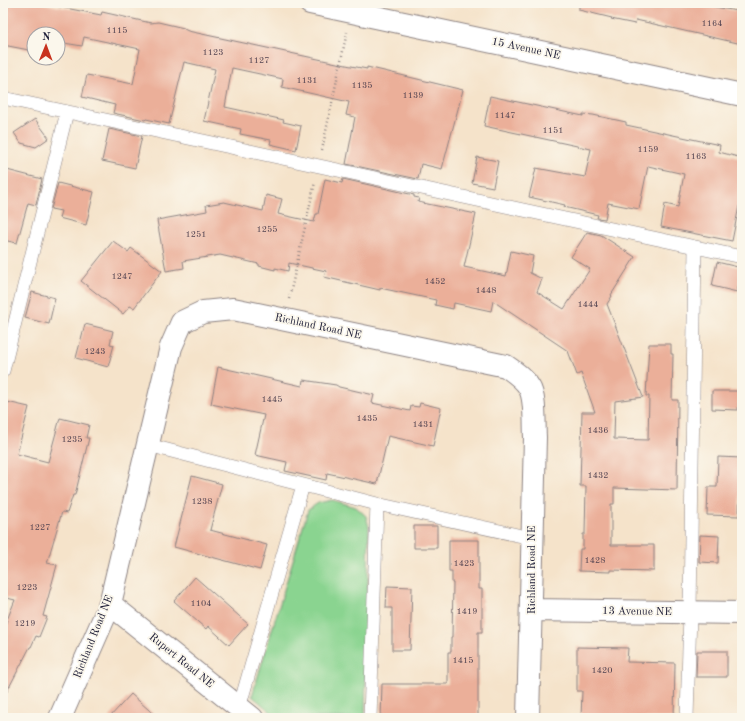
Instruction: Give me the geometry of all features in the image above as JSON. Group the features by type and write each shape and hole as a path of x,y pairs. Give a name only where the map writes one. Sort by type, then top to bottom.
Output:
{"street":[{"name":"15 Avenue NE","path":"310,3 742,95"},
{"name":"Richland Road NE","path":"60,718 110,604 171,347 182,322 203,312 233,309 506,366 530,387 534,406 535,437 531,538 532,610 528,718"},
{"name":"Rupert Road NE","path":"110,604 245,713"},
{"name":"13 Avenue NE","path":"532,610 742,613"}],"lane":[{"path":"3,98 742,257"},
{"path":"3,371 67,112"},
{"path":"687,718 695,247"},
{"path":"148,445 377,504 531,538"},
{"path":"245,713 303,485"},
{"path":"370,718 377,504"}],"path":[{"path":"284,320 351,12"}],"green space":[{"path":"332,500 356,507 366,516 369,527 365,718 278,718 252,696 308,510 318,503"}],"building":[{"path":"7,3 40,3 101,15 102,12 151,23 158,22 184,28 188,31 346,65 367,69 367,67 463,90 442,169 421,164 418,179 346,164 355,117 346,115 349,102 282,87 283,79 232,68 225,107 284,120 283,122 301,126 296,150 270,144 271,140 240,134 241,129 204,121 215,69 184,62 169,124 113,113 115,105 82,97 87,75 133,84 140,49 84,37 82,46 66,43 66,26 26,26 26,49 3,45 3,20"},
{"path":"579,3 694,3 742,12 742,44 636,20 635,24 611,19 612,18 579,10"},
{"path":"490,96 583,116 583,114 593,115 626,122 626,125 720,145 719,152 742,158 742,206 739,206 732,241 661,227 665,204 678,207 684,174 648,166 639,209 608,203 605,219 597,218 598,215 564,207 565,205 529,197 536,168 585,177 591,149 484,126"},
{"path":"35,119 49,138 36,147 21,143 14,133"},
{"path":"109,129 142,136 135,168 102,161"},
{"path":"477,157 498,161 493,187 472,183"},
{"path":"3,169 42,179 36,205 28,203 17,243 3,240"},
{"path":"325,179 342,183 343,179 414,195 414,197 419,198 418,202 476,214 464,267 506,276 511,251 533,256 530,273 542,279 537,292 564,309 590,269 571,257 587,232 601,235 635,257 607,304 643,397 615,401 614,439 648,440 649,396 646,396 649,344 671,344 671,354 673,354 672,400 678,400 677,490 614,488 614,504 611,504 611,545 654,545 654,571 579,571 580,549 583,549 583,534 585,534 586,486 580,486 582,412 595,412 581,373 577,375 568,351 493,301 491,311 454,303 453,309 435,305 436,300 380,288 380,290 324,277 326,271 289,263 288,271 275,268 275,270 259,266 259,264 220,255 183,261 184,268 166,271 157,220 207,211 206,205 224,202 263,211 266,195 282,199 278,214 314,222 316,214 318,214"},
{"path":"58,183 94,192 86,225 59,218 61,211 51,209"},
{"path":"113,241 128,252 131,248 162,271 134,308 130,306 123,314 81,281"},
{"path":"717,262 742,268 737,292 712,286"},
{"path":"32,292 55,298 49,324 25,318"},
{"path":"85,324 113,331 110,344 114,345 108,367 76,358"},
{"path":"218,367 302,386 303,380 336,385 374,395 372,403 410,411 411,406 419,407 420,403 441,408 433,446 388,436 377,484 327,473 326,480 285,471 287,462 255,455 264,415 211,404"},
{"path":"712,391 739,391 738,410 712,409"},
{"path":"7,402 29,407 17,454 48,462 60,418 89,425 86,438 89,438 75,495 73,495 67,513 62,512 47,563 57,565 43,616 47,617 39,637 36,636 3,699 3,630 15,600 3,597 3,417"},
{"path":"718,457 742,458 742,484 740,484 739,516 707,515 708,487 717,487"},
{"path":"192,476 222,484 210,530 267,545 260,570 174,547"},
{"path":"414,526 437,526 437,548 414,548"},
{"path":"700,535 719,536 718,563 699,562"},
{"path":"449,540 479,540 479,589 482,589 482,632 478,632 478,718 381,718 382,684 448,684 448,652 451,652 452,637 453,583 452,571 449,571"},
{"path":"195,577 248,624 229,645 208,626 206,629 174,601"},
{"path":"387,586 412,587 410,650 392,650 392,608 386,608"},
{"path":"577,647 628,648 627,662 675,663 674,718 581,718 582,691 577,691"},
{"path":"697,651 727,651 727,677 696,677"},
{"path":"131,694 158,718 109,718"}]}
